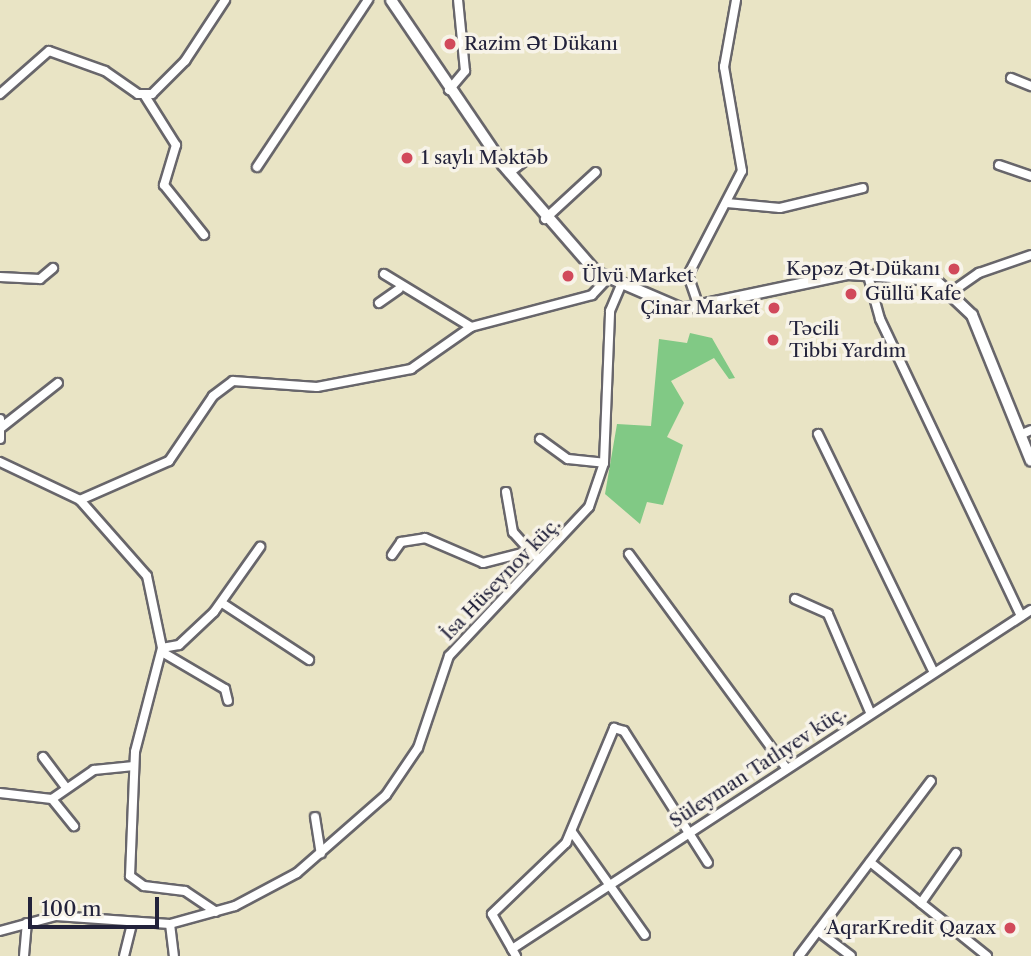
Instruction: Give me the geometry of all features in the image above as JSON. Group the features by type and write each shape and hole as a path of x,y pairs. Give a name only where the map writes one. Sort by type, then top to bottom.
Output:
{"main road":[{"path":"391,0 449,90 509,173 545,219 607,279 674,308 699,307 867,272 920,276 953,291 972,315 1026,432 1031,461"}],"street":[{"path":"145,96 172,78 225,0"},
{"path":"257,167 368,0"},
{"path":"449,90 465,71 458,0"},
{"path":"699,307 688,275 742,171 724,67 736,0"},
{"path":"0,94 49,51 97,67 145,96 176,145 164,185 204,235"},
{"path":"1011,78 1031,86"},
{"path":"509,173 532,155"},
{"path":"999,165 1031,176"},
{"path":"545,219 596,172"},
{"path":"727,203 780,208 863,188"},
{"path":"953,291 979,273 1031,255"},
{"path":"0,277 40,279 53,268"},
{"path":"867,272 877,312 1021,616"},
{"path":"384,274 399,289 471,327"},
{"path":"80,500 169,461 213,396 233,381 317,387 411,369 471,327 592,296 607,279"},
{"name":"İsa Hüseynov küç.","path":"0,931 57,916 132,924 170,924 216,912 267,893 321,854 403,775 449,656 538,558 582,518 604,463 610,311 620,286"},
{"path":"379,303 399,289"},
{"path":"0,439 1,423 58,383"},
{"path":"818,434 933,671"},
{"path":"540,439 568,459 604,463"},
{"path":"0,462 80,500 148,576 162,650 134,766 130,876 144,887 186,891 216,912"},
{"path":"506,492 513,532 538,558"},
{"path":"392,555 401,542 417,538 482,563 530,551"},
{"path":"162,650 179,645 222,603 260,547"},
{"path":"629,554 786,768"},
{"path":"795,599 828,614 870,712"},
{"path":"222,603 309,660"},
{"name":"Süleyman Tatlıyev küç.","path":"514,952 688,832 1031,610"},
{"path":"162,650 225,689 228,701"},
{"path":"514,952 492,914 542,873 572,832 611,732 619,728 708,863"},
{"path":"43,757 66,788"},
{"path":"52,799 94,770 134,766"},
{"path":"799,956 931,781"},
{"path":"0,793 52,799 74,826"},
{"path":"315,817 321,854"},
{"path":"572,832 611,883 645,935"},
{"path":"921,903 956,853"},
{"path":"870,862 987,956"},
{"path":"24,956 27,923"},
{"path":"124,956 132,924"},
{"path":"170,924 174,956"},
{"path":"818,931 851,956"}],"green space":[{"path":"690,333 712,338 735,378 729,379 714,358 671,381 684,403 667,437 683,445 663,505 647,502 640,524 605,494 617,424 651,426 659,339 687,343"}],"place":[{"name":"Razim Ət Dükanı","path":"450,44"},
{"name":"1 saylı Məktəb","path":"407,158"},
{"name":"Kəpəz Ət Dükanı","path":"954,269"},
{"name":"Ülvü Market","path":"568,276"},
{"name":"Güllü Kafe","path":"851,294"},
{"name":"Çinar Market","path":"774,308"},
{"name":"Təcili Tibbi Yardım","path":"773,340"},
{"name":"AqrarKredit Qazax","path":"1010,928"}]}
